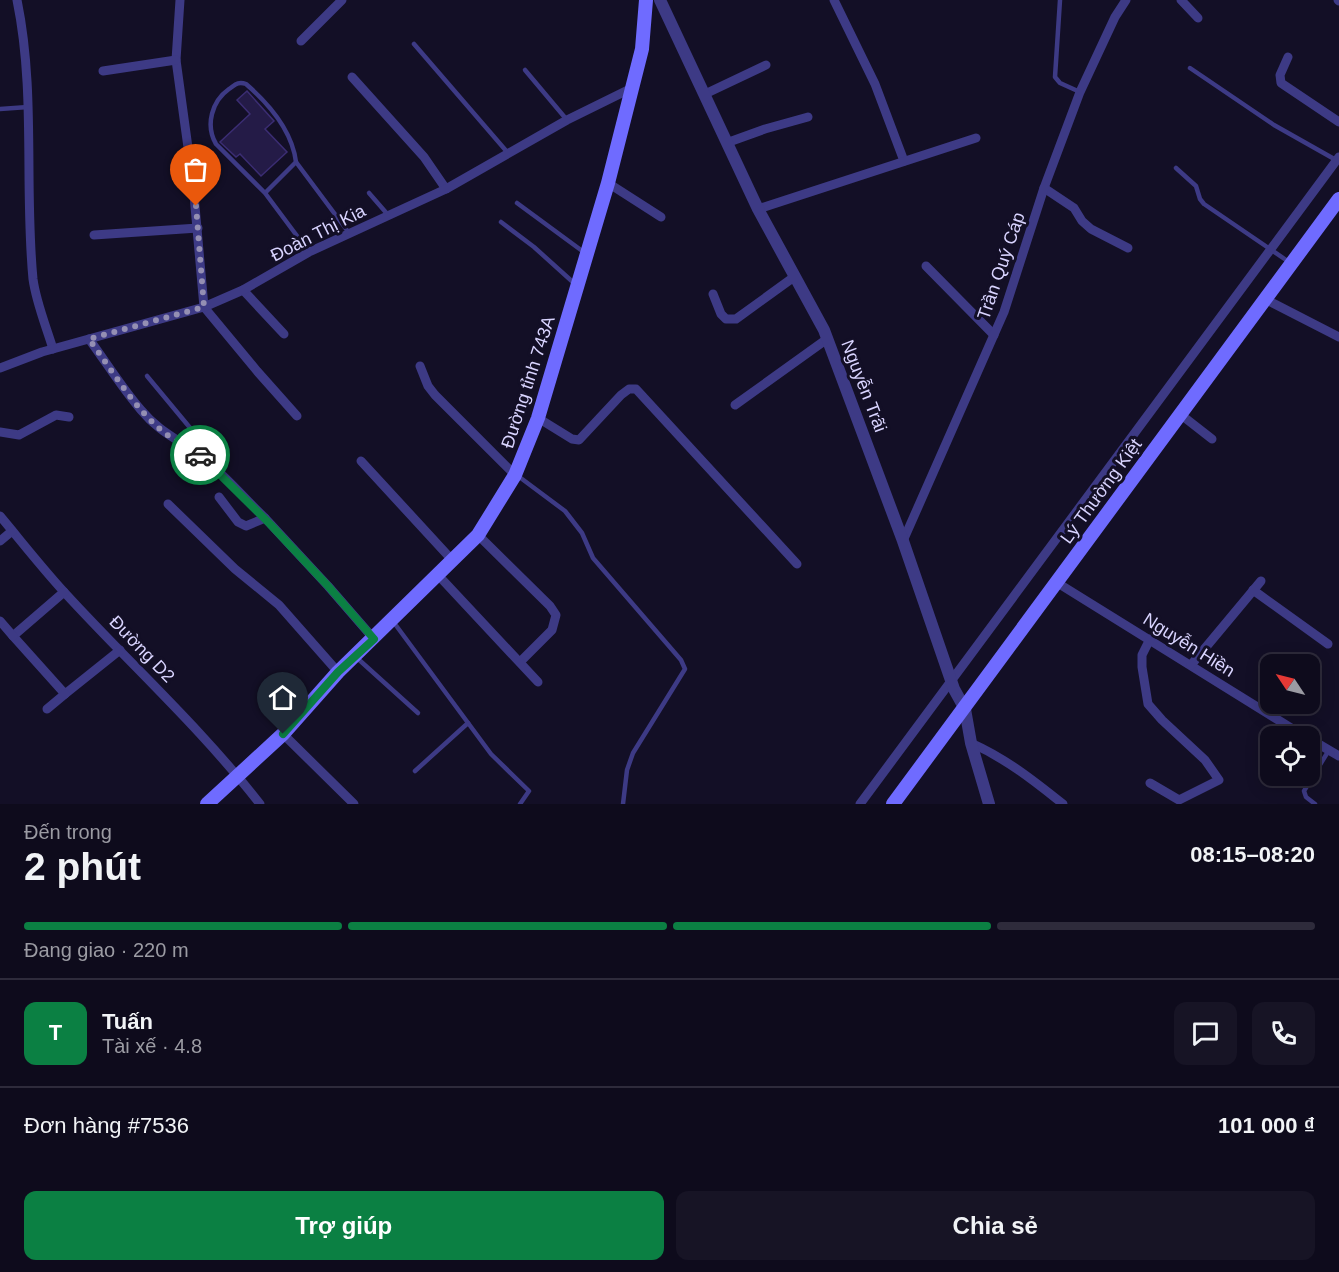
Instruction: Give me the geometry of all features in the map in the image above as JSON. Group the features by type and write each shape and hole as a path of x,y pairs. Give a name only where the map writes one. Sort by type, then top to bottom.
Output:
{"main road":[{"name":"Đường tỉnh 743A","path":"207,804 283,734 338,672 478,535 515,475 538,418 608,183 642,50 646,0"},
{"name":"Lý Thường Kiệt","path":"893,804 1339,199"}],"street":[{"path":"17,0 28,84 33,280 53,349"},
{"path":"180,0 176,60 198,228 204,307 297,416"},
{"path":"301,41 342,0"},
{"name":"Nguyễn Trãi","path":"660,0 729,142 758,209 827,339 903,541 951,680 965,709 971,743 989,804"},
{"path":"834,0 874,84 904,161"},
{"name":"Trần Quý Cáp","path":"903,541 994,335 1044,188 1080,92 1115,17 1126,0"},
{"path":"1181,0 1198,18"},
{"path":"1288,57 1281,70 1281,83 1339,122"},
{"path":"103,71 176,60"},
{"path":"705,94 766,65"},
{"path":"352,77 424,157 446,189"},
{"name":"Đoàn Thị Kia","path":"0,368 53,349 204,307 243,290 309,252 446,189 567,120 634,87"},
{"path":"729,142 808,117"},
{"path":"758,209 975,138"},
{"path":"860,804 1338,158"},
{"path":"608,183 662,217"},
{"path":"1044,188 1074,208 1091,229 1128,248"},
{"path":"94,235 198,228"},
{"path":"926,266 994,335"},
{"path":"713,294 721,314 726,319 736,319 794,277"},
{"path":"243,290 284,334"},
{"path":"1264,298 1339,337"},
{"path":"89,339 140,410 174,440 186,444 206,459 265,518 374,639"},
{"path":"735,405 827,339"},
{"path":"420,366 428,386 435,395 515,475"},
{"path":"538,418 572,439 579,440 621,395 629,389 636,388 797,564"},
{"path":"1180,414 1212,439"},
{"path":"0,432 19,435 56,415 69,417"},
{"path":"361,461 453,561"},
{"path":"219,497 238,522 246,526 265,518"},
{"path":"168,504 235,569 279,605 338,672"},
{"name":"Đường D2","path":"0,516 64,592 238,775 260,804"},
{"path":"0,541 12,531"},
{"path":"478,535 550,606 556,615 552,630 520,662"},
{"path":"438,575 538,682"},
{"path":"1191,665 1262,581"},
{"name":"Nguyễn Hiền","path":"1056,582 1288,726"},
{"path":"1253,590 1328,644"},
{"path":"13,636 64,592"},
{"path":"0,621 65,694"},
{"path":"1150,639 1142,655 1148,704 1205,760 1219,780 1179,800 1165,794 1150,783"},
{"path":"46,709 120,650"},
{"path":"283,734 354,804"},
{"path":"971,743 1011,764 1063,804"},
{"path":"1320,745 1339,756"}],"lane":[{"path":"1060,0 1055,77 1060,83 1080,92"},
{"path":"414,44 508,153"},
{"path":"1190,68 1274,125 1338,158"},
{"path":"525,70 567,120"},
{"path":"309,252 265,194 216,144 212,137 212,114 215,102 220,95 237,83 246,84 252,89 282,124 294,148 296,162 348,233"},
{"path":"0,110 28,107"},
{"path":"265,194 296,162"},
{"path":"1176,168 1196,186 1204,204 1291,263"},
{"path":"369,193 389,216"},
{"path":"517,203 586,254"},
{"path":"501,222 577,286"},
{"path":"147,376 189,424 196,435 195,441 206,459"},
{"path":"515,475 565,511 582,533 593,558 681,660 685,669 633,753 627,770 623,804"},
{"path":"392,620 491,754 529,791 520,804"},
{"path":"355,656 418,713"},
{"path":"416,771 468,723"},
{"path":"1315,804 1306,797 1304,791 1329,750"}],"building":[{"path":"247,91 274,121 265,129 287,152 261,176 240,154 236,157 220,142 250,114 237,100"}],"way so far":[{"path":"196,206 204,307 89,339 140,410 162,431 174,440 186,444 200,455"}],"route":[{"path":"200,455 270,524 374,639 338,672 283,734"}]}
